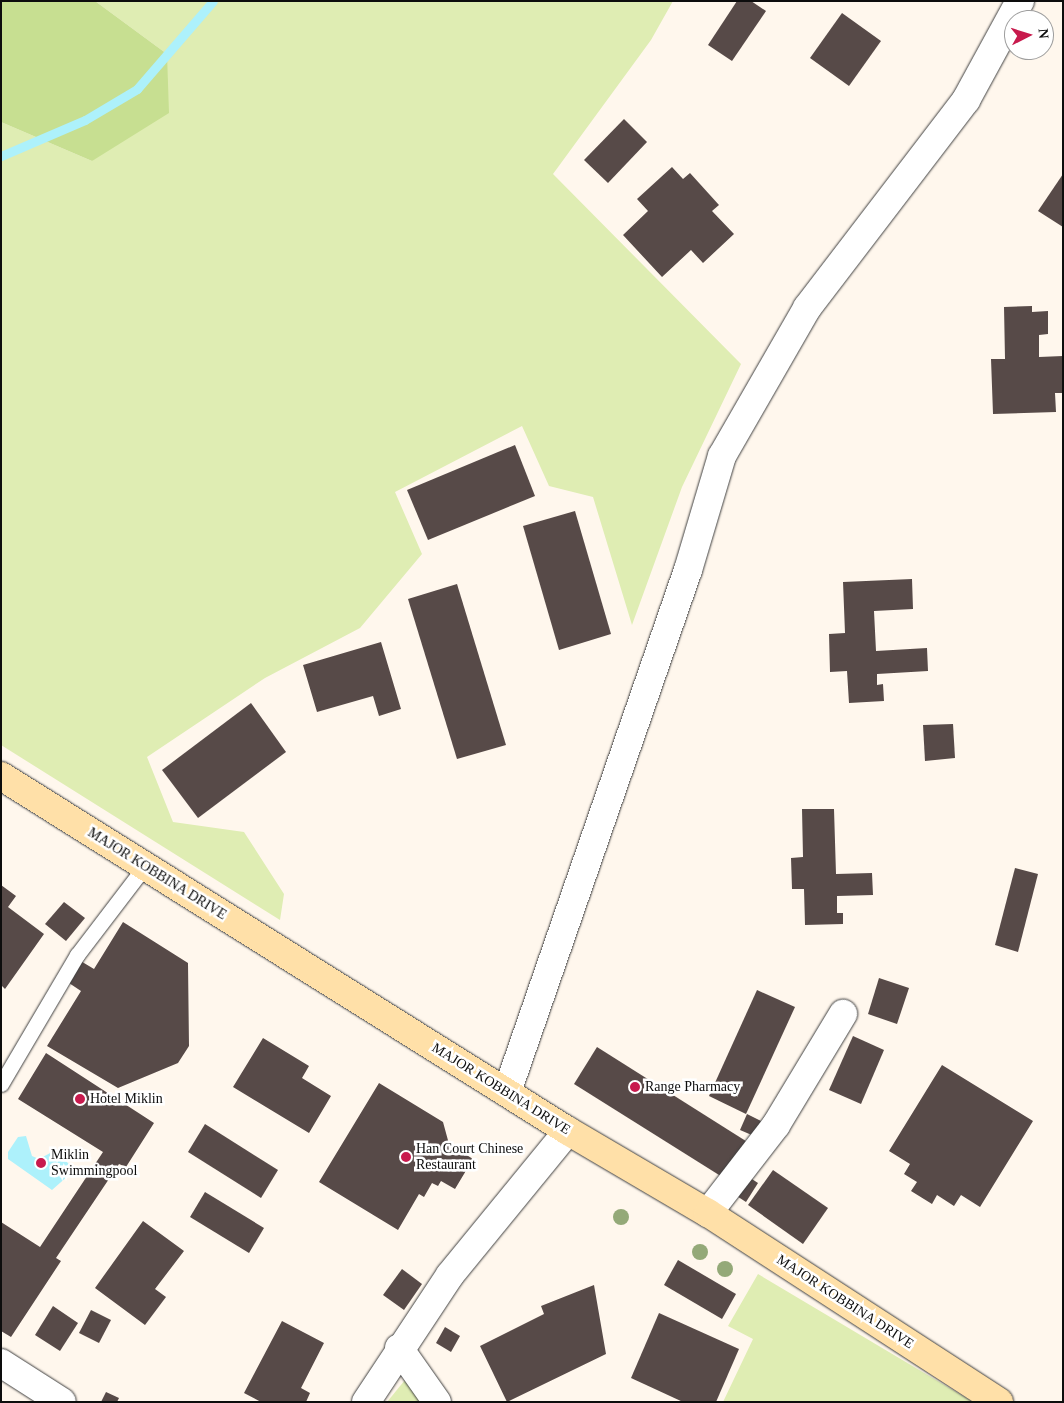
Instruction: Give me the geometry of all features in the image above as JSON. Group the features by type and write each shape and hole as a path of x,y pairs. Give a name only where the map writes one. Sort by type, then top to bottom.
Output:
{"street":[{"path":"507,1092 688,570 722,456 807,308 966,100 1020,1"},
{"name":"MAJOR KOBBINA DRIVE","path":"1,776 568,1131 708,1214 1000,1402"},
{"path":"708,1214 776,1125 843,1014"},
{"path":"366,1402 399,1348 450,1275 568,1131"},
{"path":"399,1348 437,1402"},
{"path":"1,1363 62,1402"}],"lane":[{"path":"1,1084 78,955 144,866"}],"green space":[{"path":"1,1 95,1 167,54 169,113 92,161 1,122"},
{"path":"95,1 673,1 651,40 553,174 741,364 682,487 632,625 593,497 549,486 522,426 395,492 422,554 360,628 265,678 147,757 173,822 244,832 284,894 280,920 1,745 1,122 92,161 167,54"},
{"path":"758,1274 973,1402 723,1402 753,1339 728,1326"},
{"path":"405,1380 423,1402 387,1402"}],"water":[{"name":"Miklin Swimmingpool","path":"26,1136 32,1156 39,1159 52,1152 59,1154 72,1167 69,1175 52,1190 8,1159 8,1152 18,1137"}],"building":[{"path":"737,1 751,1 766,11 732,61 708,45"},
{"path":"842,13 881,41 849,86 810,58"},
{"path":"624,119 647,142 608,183 584,160"},
{"path":"672,167 683,179 690,173 719,205 712,211 734,234 703,263 691,250 662,277 623,235 648,211 637,199"},
{"path":"1063,174 1063,227 1038,211"},
{"path":"1032,306 1032,312 1048,311 1048,334 1039,335 1039,357 1063,356 1063,393 1055,393 1056,412 993,414 991,359 1005,359 1004,307"},
{"path":"515,445 535,496 428,540 407,490"},
{"path":"575,511 611,634 559,650 523,526"},
{"path":"912,579 913,609 874,611 876,651 927,648 928,671 877,674 877,685 883,684 884,701 849,703 847,671 830,672 829,634 845,633 843,582"},
{"path":"457,584 506,745 457,759 408,599"},
{"path":"381,642 401,709 379,716 373,696 317,712 303,665"},
{"path":"251,703 286,752 198,818 162,770"},
{"path":"953,724 955,758 925,761 923,725"},
{"path":"802,809 834,809 836,874 872,873 873,895 837,896 837,913 843,913 843,924 805,925 804,889 792,889 791,858 803,857"},
{"path":"1015,868 1038,874 1018,952 995,945"},
{"path":"1,885 16,896 8,907 44,934 5,989 1,985"},
{"path":"64,902 85,918 66,941 45,924"},
{"path":"123,922 188,963 189,1046 178,1063 118,1088 47,1046 81,991 66,981 79,960 94,969"},
{"path":"879,978 909,988 897,1024 868,1014"},
{"path":"757,990 795,1007 746,1114 709,1096"},
{"path":"853,1036 884,1050 861,1104 829,1090"},
{"path":"263,1038 309,1066 302,1078 331,1096 309,1133 233,1087"},
{"path":"597,1047 749,1143 727,1180 574,1084"},
{"path":"46,1053 154,1123 126,1167 119,1164 56,1258 61,1261 11,1337 1,1331 1,1222 40,1247 103,1152 18,1099"},
{"path":"942,1065 1033,1121 980,1207 961,1195 954,1206 937,1195 932,1204 911,1191 917,1182 904,1174 910,1164 889,1151"},
{"path":"379,1083 443,1122 449,1144 473,1159 455,1189 441,1181 438,1186 432,1183 424,1197 419,1194 398,1230 319,1182"},
{"path":"747,1114 761,1121 754,1136 740,1130"},
{"path":"205,1124 278,1170 261,1198 188,1152"},
{"path":"773,1170 828,1208 803,1244 748,1205"},
{"path":"741,1172 758,1183 746,1202 729,1191"},
{"path":"205,1192 264,1228 249,1253 190,1217"},
{"path":"143,1221 184,1251 155,1289 166,1297 145,1325 95,1288"},
{"path":"678,1260 736,1294 722,1319 664,1285"},
{"path":"402,1269 422,1284 404,1310 383,1295"},
{"path":"594,1285 606,1354 507,1402 480,1346 544,1314 541,1306"},
{"path":"53,1306 78,1323 60,1351 35,1335"},
{"path":"91,1310 111,1320 99,1343 79,1333"},
{"path":"659,1313 739,1349 716,1402 683,1402 631,1378"},
{"path":"282,1321 324,1343 301,1388 310,1393 306,1402 261,1402 244,1393"},
{"path":"445,1327 460,1336 451,1352 436,1343"},
{"path":"106,1392 119,1398 117,1402 101,1402"}],"waterway":[{"path":"1,156 85,120 137,89 213,1"}],"place":[{"name":"Range Pharmacy","path":"635,1087"},
{"name":"Hotel Miklin","path":"80,1099"},
{"name":"Han Court Chinese Restaurant","path":"406,1157"},
{"name":"Miklin Swimmingpool","path":"41,1163"}]}
